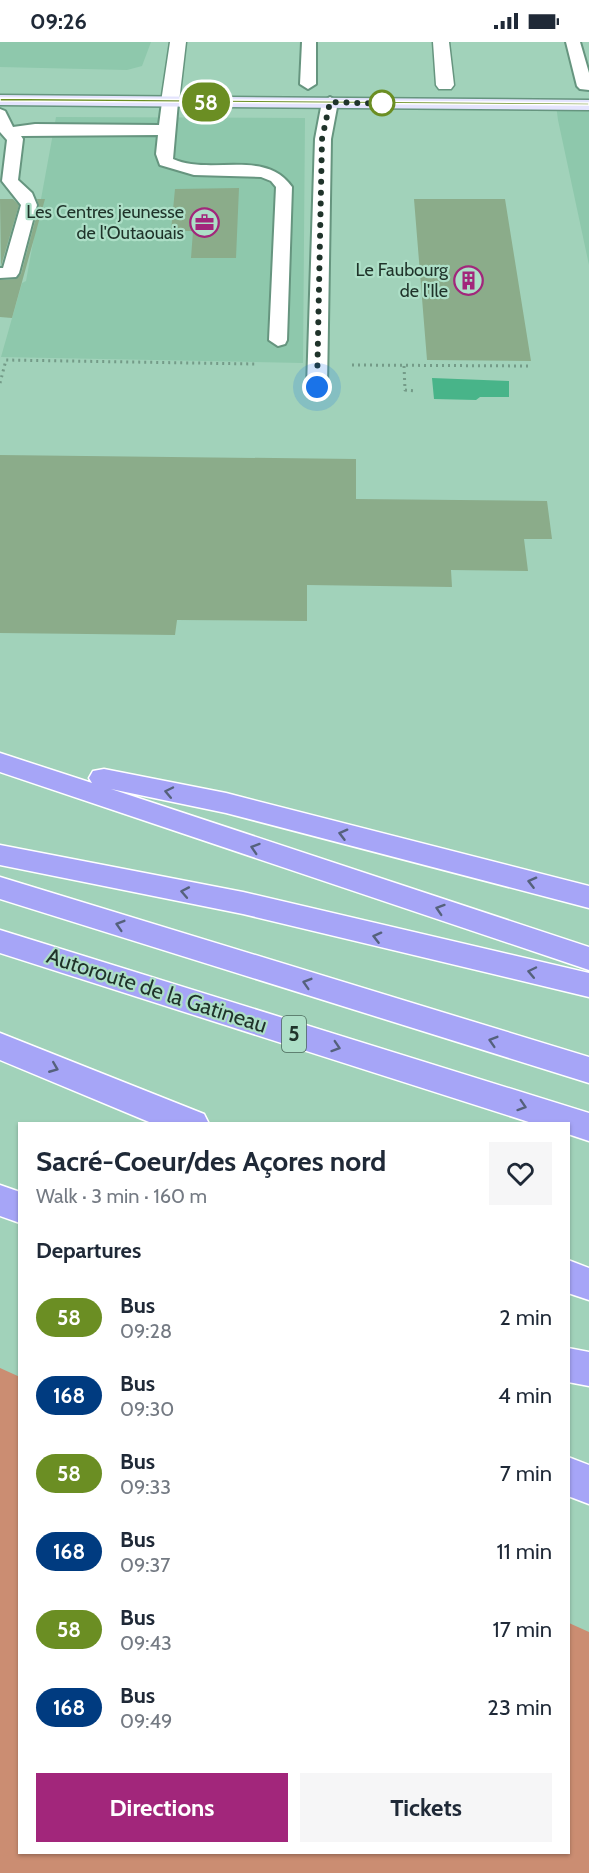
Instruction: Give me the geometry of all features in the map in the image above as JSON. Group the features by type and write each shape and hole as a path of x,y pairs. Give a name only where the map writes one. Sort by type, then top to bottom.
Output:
{"highway":[{"path":"0,757 226,803 589,897"},
{"path":"0,762 589,959"},
{"path":"0,855 243,903 589,985"},
{"name":"5","path":"0,888 589,1070"},
{"name":"Autoroute de la Gatineau","path":"0,940 589,1127"},
{"path":"0,1046 186,1122"},
{"path":"0,1200 18,1208"},
{"path":"570,1276 589,1284"},
{"path":"570,1365 589,1370"},
{"path":"570,1477 589,1485"}],"main road":[{"path":"154,83 196,83"},
{"path":"286,84 331,84"},
{"path":"422,85 468,86"},
{"path":"562,86 587,86"},
{"path":"1,106 170,102 589,105"}],"street":[{"path":"170,102 178,42"},
{"path":"441,42 445,85"}],"lane":[{"path":"309,42 309,84"},
{"path":"573,42 587,86"},
{"path":"170,102 164,154 166,162 173,167 203,171 257,171 271,174 281,180 284,188 278,340"},
{"path":"317,387 322,139 330,102"},
{"path":"0,273 10,273 29,205 26,197 10,181 15,145 10,132 2,125 1,106"},
{"path":"10,132 35,129 166,130"}],"path":[{"path":"404,366 405,390 416,390"}],"shaded area":[{"path":"0,42 151,42 142,66 127,70 0,67"},
{"path":"556,105 589,105 589,265 558,120"},
{"path":"56,117 305,118 303,363 1,357 22,283 26,281"},
{"path":"432,378 509,381 509,397 480,397 476,400 434,399"},
{"path":"0,1368 18,1376 18,1854 570,1854 570,1623 589,1632 589,1873 0,1873"}],"building":[{"path":"239,188 236,258 191,258 193,231 171,231 175,189"},
{"path":"0,199 13,199 19,205 1,266"},
{"path":"37,199 45,199 12,318 0,317 0,280 16,279 21,274 39,206"},
{"name":"Le Faubourg de l'Ile","path":"414,199 505,199 531,361 427,360"},
{"path":"0,455 356,459 356,499 547,501 552,539 524,539 528,571 451,570 452,587 307,585 307,621 177,620 175,635 0,633"}],"bus line":[{"name":"58","path":"0,100 589,105"}],"place":[{"name":"Les Centres jeunesse de l'Outaouais","path":"205,222"},
{"name":"Le Faubourg de l'Ile","path":"469,280"}],"route":[{"path":"317,387 322,139 330,102 391,104 382,103"}]}
